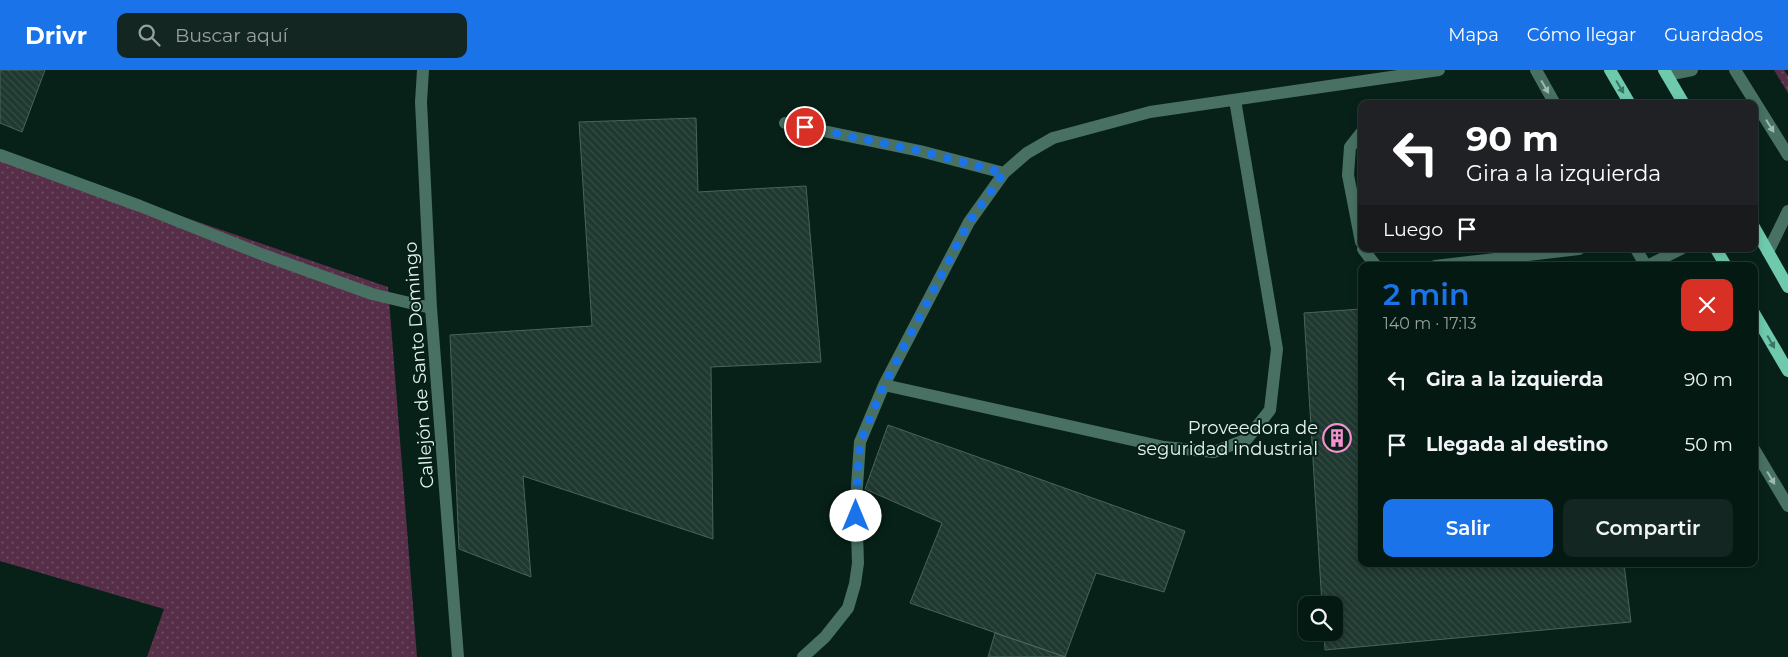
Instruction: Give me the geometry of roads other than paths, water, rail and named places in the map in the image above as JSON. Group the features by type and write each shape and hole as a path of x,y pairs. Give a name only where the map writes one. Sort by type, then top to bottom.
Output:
{"main road":[{"path":"1610,70 1628,100"},
{"path":"1666,72 1682,100"},
{"path":"1758,234 1788,287"},
{"path":"1758,320 1788,371"}],"street":[{"name":"Callejón de Santo Domingo","path":"423,70 421,102 431,308 458,657"},
{"path":"802,657 825,637 848,608 855,584 858,562 856,501 860,442 884,385 969,222 1004,173 1027,153 1053,138 1150,112 1439,70"},
{"path":"1536,70 1553,100"},
{"path":"1666,72 1692,70"},
{"path":"1735,70 1754,100"},
{"path":"884,385 1164,447 1214,452 1246,439 1270,410 1277,349 1235,100"},
{"path":"1758,107 1788,155"},
{"path":"786,123 920,151 1004,173"},
{"path":"1358,137 1350,147 1348,175 1358,227"},
{"path":"0,155 372,294 431,308"},
{"path":"1768,252 1788,211"},
{"path":"1364,252 1373,262"},
{"path":"1466,262 1543,252"},
{"path":"1654,262 1675,252"},
{"path":"1758,456 1788,506"}],"place":[{"name":"Proveedora de seguridad industrial","path":"1337,438"}]}
